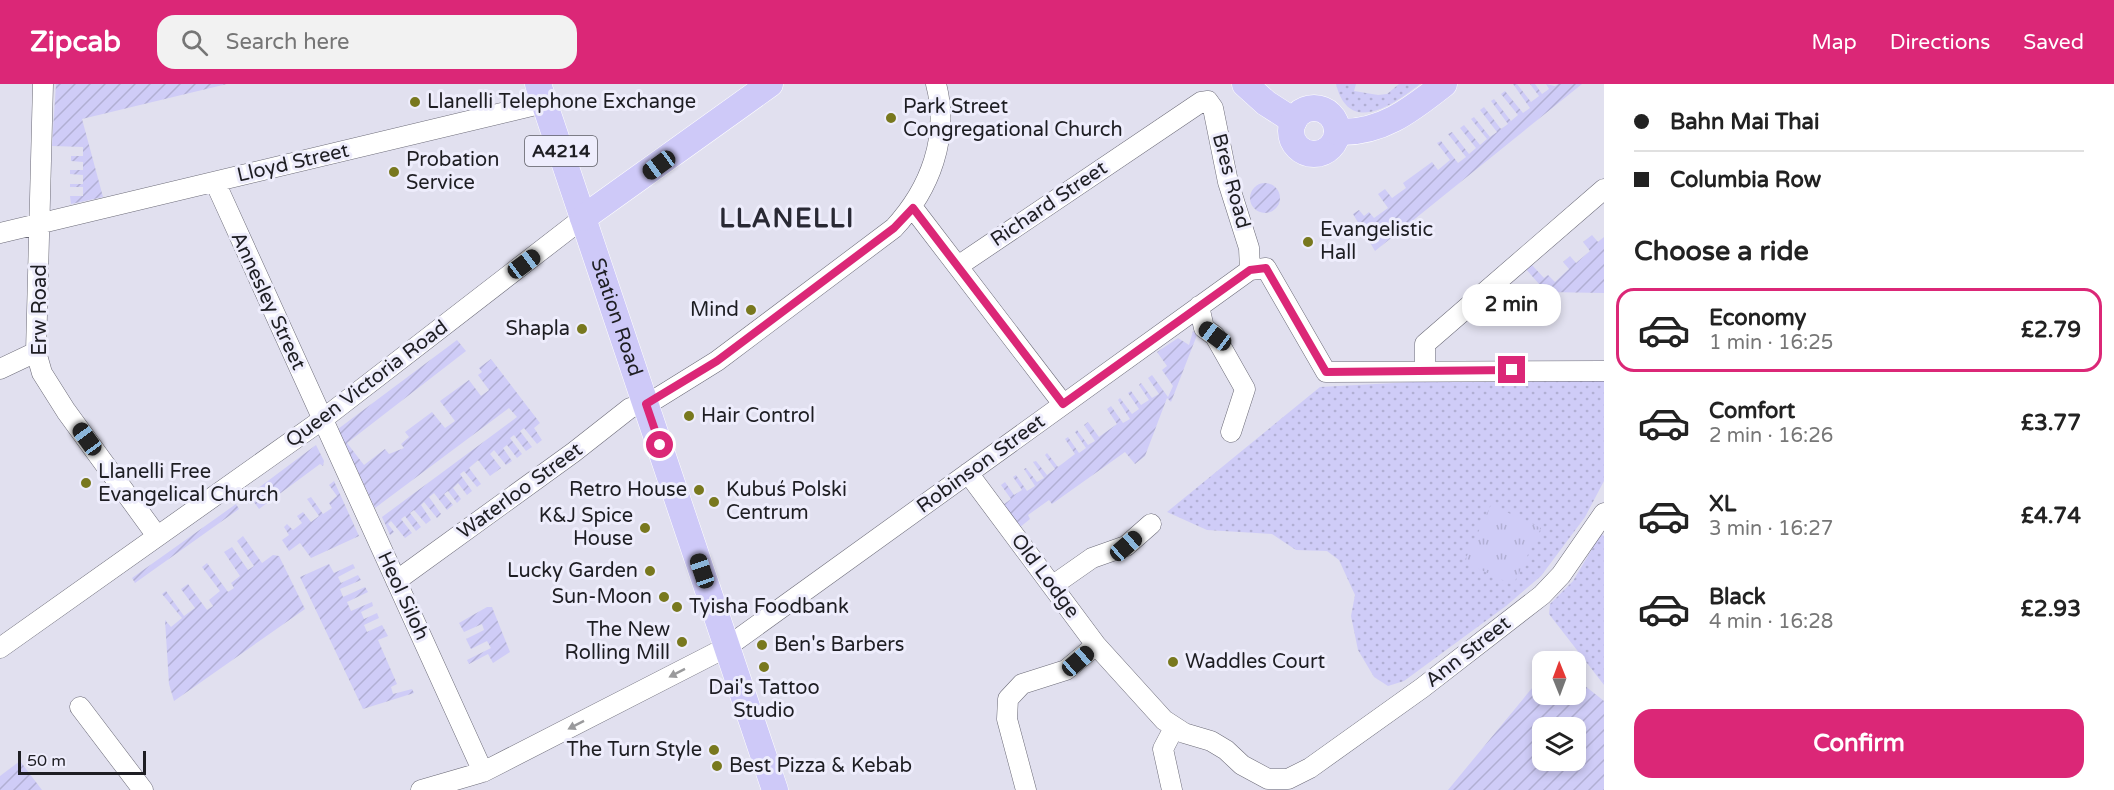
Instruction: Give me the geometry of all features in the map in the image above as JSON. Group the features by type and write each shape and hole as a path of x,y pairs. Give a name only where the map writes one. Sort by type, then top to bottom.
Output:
{"main road":[{"path":"583,218 770,84"},
{"path":"1245,84 1266,103 1294,121"},
{"path":"1337,132 1354,133 1382,126 1444,84"},
{"name":"Station Road","path":"541,94 775,790"},
{"path":"1306,110 1322,110 1332,117 1337,132 1333,145 1319,154 1305,153 1293,142 1291,133 1294,121 1306,110"}],"street":[{"name":"Erw Road","path":"43,84 36,352 42,373 66,411 157,536"},
{"name":"Waterloo Street","path":"396,581 574,452 630,408 646,404 717,361 894,228 913,208 928,178 940,141 940,102 936,84"},
{"name":"Lloyd Street","path":"0,233 215,182 541,94"},
{"name":"Bres Road","path":"1201,102 1208,101 1213,108 1228,182 1249,249 1258,269"},
{"name":"Richard Street","path":"958,266 1201,102"},
{"name":"Annesley Street","path":"215,182 323,419"},
{"path":"1425,370 1425,344 1604,189"},
{"path":"913,208 1063,404"},
{"name":"Queen Victoria Road","path":"0,648 323,419 583,218"},
{"path":"1258,269 1326,372 1604,371"},
{"name":"Robinson Street","path":"421,790 483,772 727,647 1199,306 1258,269"},
{"path":"1199,306 1204,328 1215,336 1245,389 1231,432"},
{"path":"1,368 36,352"},
{"name":"Heol Siloh","path":"323,419 483,772"},
{"name":"Old Lodge","path":"968,473 1096,645 1174,728 1211,741 1257,783 1288,779 1310,768"},
{"name":"Ann Street","path":"1310,768 1422,688 1542,595 1561,575 1604,513"},
{"path":"1052,586 1092,558 1126,546 1151,524"},
{"path":"1024,789 1007,719 1008,699 1016,688 1066,670 1096,645"},
{"path":"80,707 143,790"},
{"path":"1173,790 1162,748 1174,728"}],"green space":[{"path":"56,84 227,84 82,119 103,197 71,204 70,196 83,196 83,187 70,187 70,184 83,184 83,175 70,174 70,170 83,170 83,162 71,161 71,156 83,156 83,147 52,146"},
{"path":"1336,84 1356,84 1354,91 1378,95 1387,94 1399,84 1420,84 1385,107 1361,112 1351,109 1342,100"},
{"path":"1513,84 1517,84 1531,102 1539,96 1530,84 1535,84 1542,94 1549,89 1546,84 1555,86 1582,84 1375,251 1353,214 1359,210 1364,216 1369,212 1374,218 1388,208 1378,194 1385,189 1392,198 1406,188 1403,183 1432,162 1438,170 1450,160 1437,143 1441,141 1458,163 1466,157 1448,134 1452,132 1469,154 1476,148 1460,128 1464,125 1480,145 1487,139 1471,119 1474,117 1490,137 1497,132 1480,110 1484,107 1501,129 1508,124 1491,101 1494,99 1511,121 1518,115 1501,94 1505,91 1523,113 1530,108"},
{"path":"1265,183 1276,187 1280,198 1276,209 1265,213 1254,209 1250,198 1254,187"},
{"path":"1592,235 1598,242 1604,237 1604,293 1546,292 1525,268 1531,264 1544,278 1548,275 1555,282 1569,269 1563,262 1570,256 1576,263 1590,251 1583,242"},
{"path":"1193,331 1197,335 1171,402 1167,398 1145,456 1135,464 1125,452 1052,504 1049,500 1028,515 1030,519 1019,528 1003,505 1011,499 1001,485 1005,482 1014,495 1022,490 1013,477 1016,475 1027,491 1035,486 1024,469 1026,468 1037,482 1044,478 1033,462 1036,461 1047,475 1055,469 1045,455 1047,453 1058,467 1075,454 1065,439 1068,437 1079,453 1086,448 1075,432 1077,430 1088,445 1095,441 1084,425 1088,422 1099,437 1117,424 1107,409 1111,406 1123,423 1130,419 1118,400 1120,398 1132,414 1139,409 1128,393 1131,391 1141,405 1149,400 1139,385 1141,383 1152,398 1159,394 1148,378 1152,375 1168,397 1173,386 1162,370 1167,366 1157,352 1178,338 1189,345"},
{"path":"457,340 466,351 347,443 364,465 385,449 389,454 404,448 401,444 409,437 405,432 432,412 445,428 455,421 440,401 469,380 481,396 489,390 478,375 482,372 479,368 491,359 540,423 534,428 542,440 537,444 524,428 520,431 532,447 526,451 514,435 510,438 522,454 517,458 507,445 503,448 512,461 506,465 494,450 490,454 501,468 490,476 478,460 469,468 481,484 477,487 464,471 460,474 472,491 467,495 458,483 453,488 461,499 457,503 448,491 444,494 453,505 447,510 434,493 429,497 441,514 437,518 424,502 421,505 431,520 426,524 414,510 410,513 421,527 416,531 405,516 401,519 412,533 405,538 391,521 388,524 394,532 390,535 382,517 517,417 509,408 375,508 338,429"},
{"path":"1469,379 1604,380 1604,481 1585,517 1541,576 1506,606 1404,681 1388,686 1374,677 1358,650 1351,616 1355,595 1339,560 1327,551 1296,550 1272,534 1207,530 1167,512 1320,387"},
{"path":"316,445 324,461 323,466 320,464 259,509 249,495"},
{"path":"334,481 359,536 311,558 300,543 289,551 282,540 289,535 284,527 287,524 293,530 302,523 297,516 303,512 311,522 319,516 307,499 311,497 323,514 332,508 329,503 337,496 329,485"},
{"path":"236,504 239,509 135,583 132,578"},
{"path":"1491,505 1541,528 1513,585 1464,562"},
{"path":"1601,534 1604,536 1604,685 1586,662 1586,651 1578,651 1549,614 1550,604 1573,581"},
{"path":"243,536 262,563 273,555 279,556 305,609 174,701 169,684 165,620 171,627 182,618 162,594 166,591 184,616 195,608 181,589 188,584 207,610 213,606 209,600 220,591 202,567 207,563 228,592 234,588 231,583 240,576 224,552 232,547 248,570 254,566 237,541"},
{"path":"329,564 334,573 353,564 355,568 338,577 341,583 358,575 361,580 340,589 343,597 365,587 368,592 347,602 351,611 372,602 373,606 361,612 364,619 377,613 379,618 364,625 367,632 382,625 388,636 378,640 397,684 391,687 393,694 412,689 414,693 363,709 300,577"},
{"path":"487,607 492,607 510,652 493,663 488,654 469,664 467,660 491,648 487,641 471,649 466,639 484,630 482,624 464,632 459,623"},
{"path":"1586,687 1604,701 1604,790 1448,790 1532,688 1532,705 1586,705"},
{"path":"20,761 42,790 0,790 0,776"}],"place":[{"name":"Llanelli Telephone Exchange","path":"415,102"},
{"name":"Park Street Congregational Church","path":"891,118"},
{"name":"Probation Service","path":"394,172"},
{"name":"Evangelistic Hall","path":"1308,242"},
{"name":"Mind","path":"751,310"},
{"name":"Shapla","path":"582,329"},
{"name":"Hair Control","path":"689,416"},
{"name":"Llanelli Free Evangelical Church","path":"86,483"},
{"name":"Retro House","path":"699,490"},
{"name":"Kubuś Polski Centrum","path":"714,502"},
{"name":"K&J Spice House","path":"645,528"},
{"name":"Lucky Garden","path":"650,571"},
{"name":"Sun-Moon","path":"664,597"},
{"name":"Tyisha Foodbank","path":"677,607"},
{"name":"The New Rolling Mill","path":"682,642"},
{"name":"Ben's Barbers","path":"762,645"},
{"name":"Waddles Court","path":"1173,662"},
{"name":"Dai's Tattoo Studio","path":"764,667"},
{"name":"The Turn Style","path":"714,750"},
{"name":"Best Pizza & Kebab","path":"717,766"}],"district":[{"name":"LLANELLI","path":"787,218"}],"route":[{"path":"660,445 646,404 717,361 894,228 913,208 1063,404 1250,270 1266,268 1326,372 1512,370"}]}
